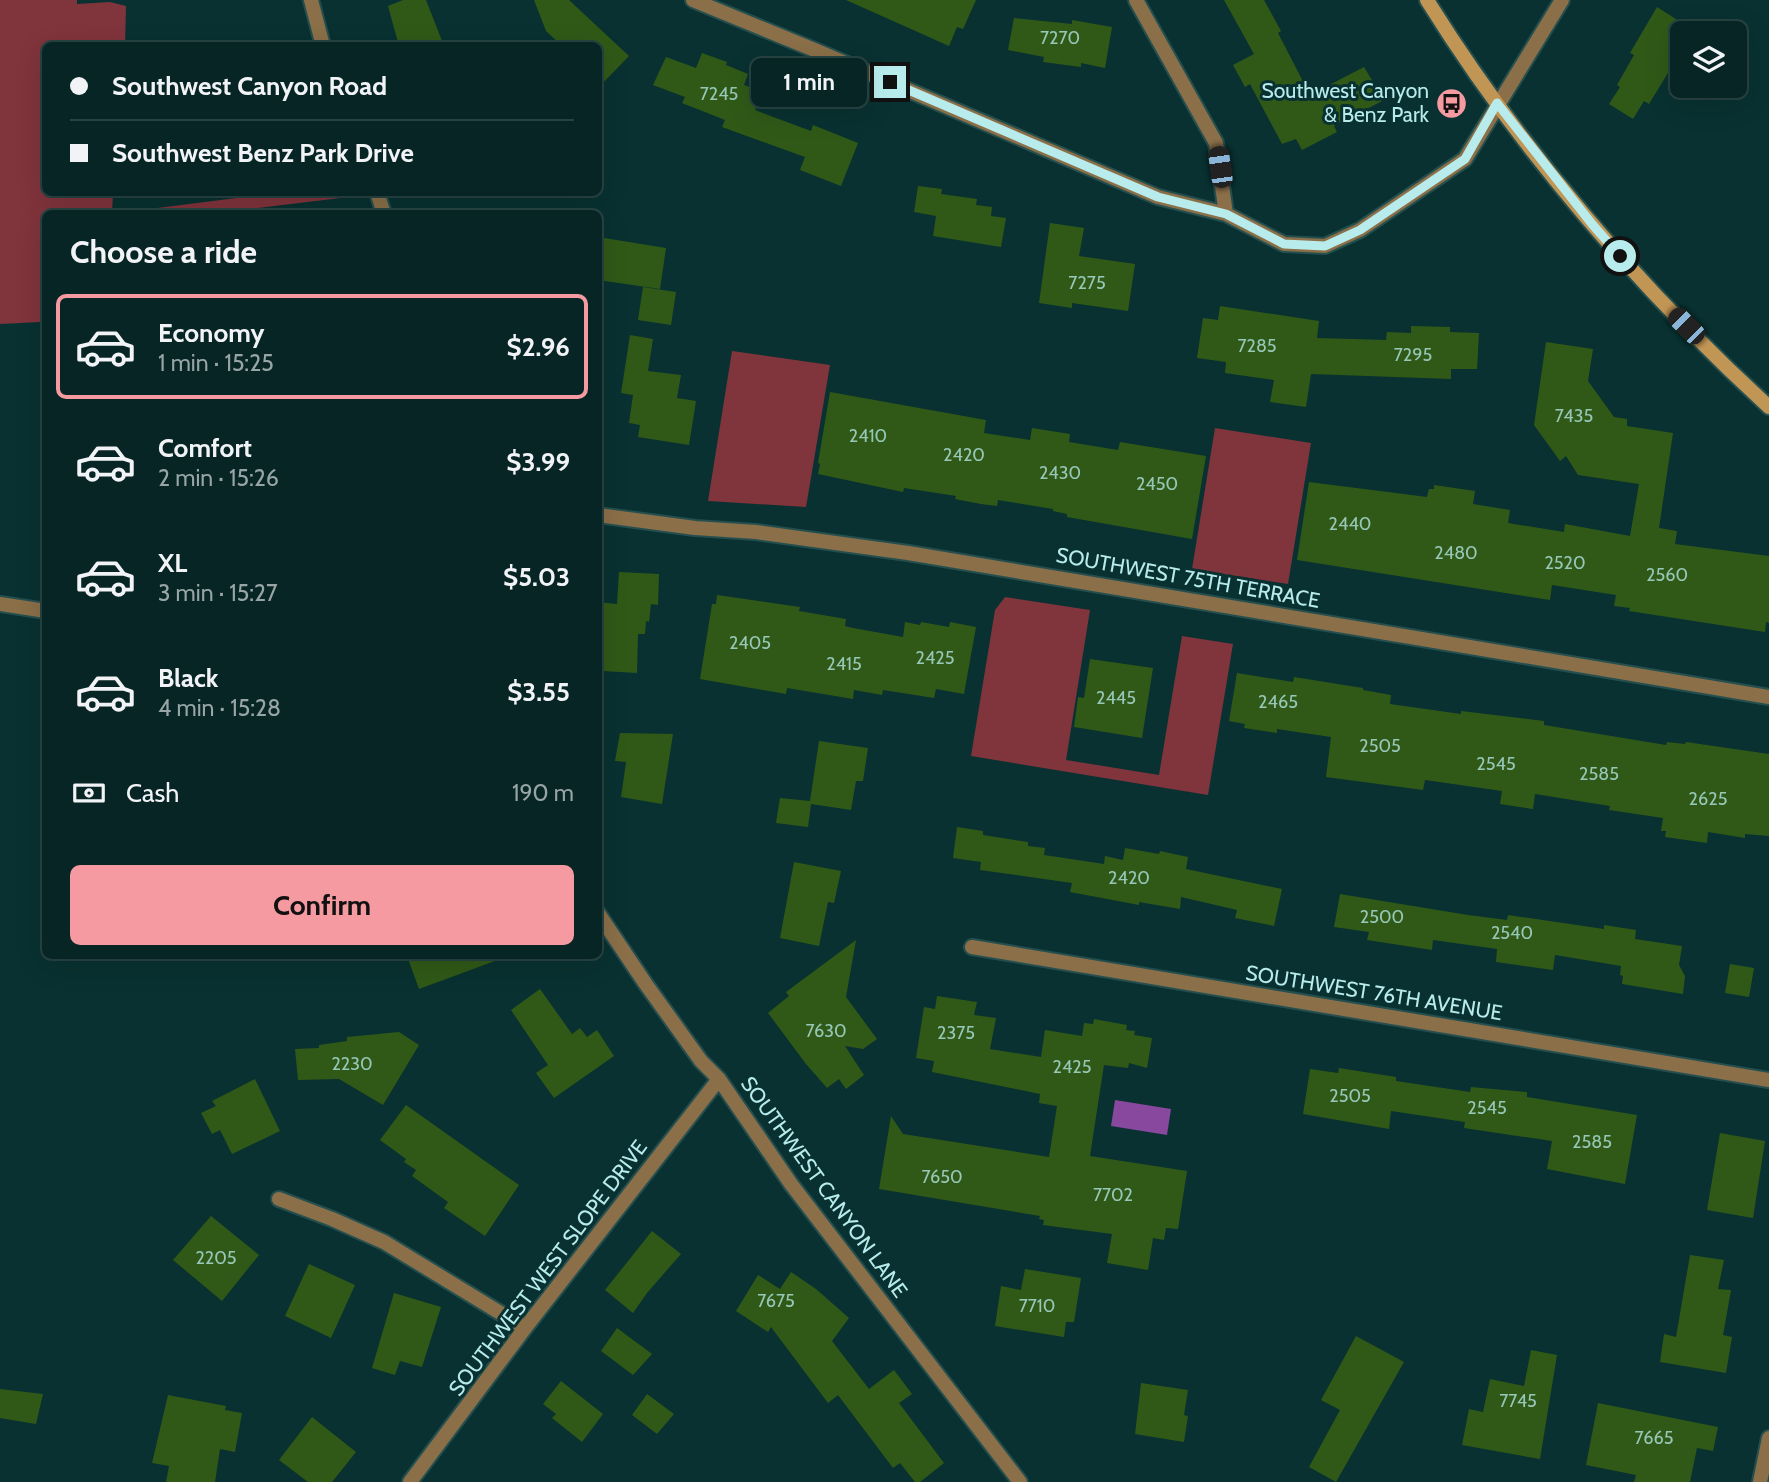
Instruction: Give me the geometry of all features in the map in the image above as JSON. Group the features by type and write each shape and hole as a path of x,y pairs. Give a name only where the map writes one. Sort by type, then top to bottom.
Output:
{"main road":[{"path":"1427,0 1497,103 1592,224 1648,288 1769,407"}],"street":[{"path":"311,0 322,42"},
{"path":"693,0 1158,197 1226,214 1284,244 1325,246 1360,230 1465,159 1562,0"},
{"path":"1136,0 1216,143 1226,214"},
{"name":"SOUTHWEST 75TH TERRACE","path":"602,515 908,553 1769,697"},
{"path":"0,604 42,610"},
{"name":"SOUTHWEST CANYON LANE","path":"602,919 701,1061 719,1079 791,1184 1020,1482"},
{"name":"SOUTHWEST 76TH AVENUE","path":"972,947 1769,1080"},
{"name":"SOUTHWEST WEST SLOPE DRIVE","path":"410,1482 525,1328 719,1079"},
{"path":"279,1199 384,1242 525,1328"},
{"path":"1760,1482 1769,1438"}],"shaded area":[{"path":"0,0 77,0 77,4 110,2 126,6 125,42 42,42 42,196 113,196 112,210 42,210 42,320 0,324"},
{"path":"252,196 357,196 242,210 142,210"},
{"path":"732,351 830,365 806,507 708,501"},
{"path":"1215,428 1311,443 1288,584 1192,569"},
{"path":"1005,597 1090,610 1066,760 1159,775 1182,636 1233,644 1208,795 971,756 995,610"},
{"path":"1115,1100 1171,1109 1167,1135 1111,1126"}],"building":[{"path":"403,0 426,0 442,42 398,42 388,6"},
{"path":"534,0 569,0 629,56 602,84 602,42 558,42 546,31"},
{"path":"846,0 976,0 963,29 957,27 949,46"},
{"path":"1224,0 1264,0 1310,95 1364,67 1384,100 1334,126 1337,132 1302,150 1296,139 1282,144 1250,84 1245,87 1233,65 1254,54"},
{"path":"1657,7 1679,21 1670,21 1670,70 1649,104 1644,101 1633,119 1609,104 1634,55 1630,53"},
{"path":"1014,18 1072,24 1072,20 1112,27 1105,68 1081,63 1081,67 1043,62 1044,57 1008,50"},
{"path":"702,53 727,62 726,65 748,74 744,85 762,92 755,110 811,131 813,125 858,143 841,186 800,170 805,157 722,127 725,120 682,103 685,97 653,85 666,57 696,68"},
{"path":"918,186 942,189 941,194 977,199 976,205 992,207 991,216 1006,218 1001,247 933,236 936,216 914,212"},
{"path":"1050,223 1084,228 1079,256 1135,264 1128,311 1072,303 1072,308 1039,303"},
{"path":"602,238 666,248 660,289 602,281"},
{"path":"643,287 676,292 671,325 638,320"},
{"path":"1220,306 1319,321 1317,338 1386,340 1387,332 1411,333 1411,326 1450,327 1450,332 1479,333 1477,369 1451,369 1451,379 1311,374 1306,407 1270,402 1274,380 1225,373 1226,362 1197,358 1203,318 1218,320"},
{"path":"630,335 653,339 648,371 681,375 677,398 696,401 689,445 638,437 640,425 629,423 633,395 621,393"},
{"path":"1546,342 1593,349 1588,381 1614,417 1627,419 1627,426 1673,433 1659,528 1677,531 1675,544 1769,556 1769,623 1766,622 1765,632 1629,611 1630,608 1614,606 1616,595 1552,585 1550,600 1297,560 1309,482 1427,497 1429,489 1434,489 1434,485 1475,491 1473,504 1510,510 1508,523 1564,532 1565,524 1630,536 1639,484 1578,475 1566,456 1560,461 1534,425"},
{"path":"830,392 986,420 984,433 1030,440 1032,428 1070,434 1069,442 1118,450 1120,442 1206,456 1192,539 1067,517 1067,514 1053,509 998,500 997,506 981,504 955,499 956,496 904,488 903,492 818,474"},
{"path":"619,572 659,574 658,605 651,604 645,634 638,634 637,673 603,671 602,602 617,604"},
{"path":"717,595 800,607 799,611 846,619 845,626 903,637 905,622 949,627 950,622 976,627 964,694 936,689 934,698 883,690 882,695 854,690 853,699 787,688 786,694 700,679 712,604 716,604"},
{"path":"1090,659 1153,668 1142,738 1074,727 1078,697 1084,698"},
{"path":"1237,673 1293,682 1294,677 1363,688 1391,695 1390,704 1461,714 1461,711 1544,721 1544,725 1666,745 1667,742 1686,742 1769,754 1769,836 1745,834 1745,838 1708,832 1707,843 1665,837 1666,831 1661,831 1663,818 1609,810 1610,806 1535,794 1533,809 1500,804 1502,791 1425,780 1423,790 1326,777 1331,737 1277,729 1277,733 1244,728 1245,724 1229,721"},
{"path":"620,733 673,734 662,804 621,797 626,762 615,761"},
{"path":"819,741 868,748 863,781 856,781 851,810 811,804 808,827 776,823 780,798 810,801"},
{"path":"957,827 983,831 983,835 1028,842 1028,846 1045,848 1044,855 1104,864 1105,856 1123,860 1125,848 1188,857 1186,869 1282,889 1274,926 1235,918 1237,910 1181,897 1180,909 1139,902 1139,905 1070,892 1072,883 980,870 981,862 953,858"},
{"path":"794,862 841,871 834,903 828,902 819,946 780,938"},
{"path":"1340,894 1507,920 1508,915 1604,929 1604,925 1636,930 1635,939 1682,946 1679,965 1685,976 1683,994 1622,984 1621,966 1555,955 1553,970 1496,962 1497,949 1433,940 1432,950 1367,940 1369,932 1334,927"},
{"path":"856,940 846,997 877,1039 863,1049 845,1046 864,1075 846,1089 839,1079 827,1088 768,1013 789,996 786,992"},
{"path":"408,959 500,959 419,989"},
{"path":"1730,964 1754,968 1749,997 1725,993"},
{"path":"540,989 572,1034 580,1028 587,1037 597,1030 614,1056 554,1098 536,1073 548,1065 511,1010"},
{"path":"937,996 977,1002 974,1015 996,1018 990,1049 1041,1057 1045,1030 1082,1036 1084,1023 1093,1024 1094,1019 1127,1025 1126,1030 1135,1031 1134,1035 1152,1038 1147,1068 1129,1063 1128,1068 1104,1065 1090,1156 1187,1171 1178,1229 1166,1228 1164,1240 1153,1238 1148,1270 1107,1263 1112,1234 1043,1225 1044,1220 1039,1219 1040,1216 879,1189 891,1116 903,1134 1049,1157 1057,1106 1039,1103 1040,1094 932,1072 934,1061 916,1058 924,1007 935,1009"},
{"path":"399,1032 419,1045 383,1105 339,1079 298,1080 295,1049 319,1048 319,1045 347,1041 347,1037"},
{"path":"1339,1068 1396,1077 1396,1081 1470,1092 1471,1087 1527,1092 1527,1097 1637,1115 1625,1184 1547,1169 1552,1141 1464,1128 1465,1122 1391,1111 1389,1129 1303,1114 1310,1069 1338,1073"},
{"path":"255,1079 280,1131 232,1154 220,1130 212,1134 201,1113 216,1106 212,1101"},
{"path":"406,1105 519,1185 485,1236 444,1208 448,1202 412,1176 416,1170 380,1140"},
{"path":"1720,1133 1765,1141 1753,1218 1707,1210"},
{"path":"211,1216 259,1255 222,1301 173,1260"},
{"path":"652,1231 681,1254 633,1313 605,1290"},
{"path":"1690,1255 1724,1260 1718,1289 1731,1290 1723,1335 1732,1337 1726,1373 1660,1362 1664,1334 1676,1337"},
{"path":"309,1264 355,1285 331,1338 285,1316"},
{"path":"1025,1269 1081,1278 1074,1322 1066,1322 1064,1337 995,1326 1001,1286 1021,1290"},
{"path":"791,1272 816,1289 849,1318 832,1341 869,1389 894,1370 912,1394 899,1403 944,1463 920,1482 915,1482 900,1463 893,1468 838,1395 828,1403 771,1327 768,1332 736,1311 758,1275 780,1289"},
{"path":"394,1293 441,1307 422,1367 400,1361 395,1375 372,1368"},
{"path":"617,1328 652,1354 633,1375 601,1351"},
{"path":"1356,1336 1404,1362 1336,1482 1309,1467 1340,1410 1321,1400"},
{"path":"1531,1350 1557,1355 1540,1459 1462,1445 1469,1409 1483,1412 1490,1379 1524,1386"},
{"path":"561,1381 603,1414 582,1442 552,1418 556,1414 543,1404"},
{"path":"1141,1383 1188,1390 1184,1442 1135,1434"},
{"path":"0,1389 43,1394 36,1424 0,1418"},
{"path":"647,1394 674,1414 657,1434 632,1415"},
{"path":"168,1395 226,1406 225,1410 242,1413 235,1452 220,1449 215,1482 166,1482 169,1466 152,1463"},
{"path":"1598,1403 1718,1427 1713,1451 1697,1448 1690,1482 1634,1482 1636,1475 1586,1465"},
{"path":"312,1417 356,1452 332,1482 308,1482 279,1460"}],"place":[{"name":"Southwest Canyon & Benz Park","path":"1452,103"}],"route":[{"path":"890,82 1158,197 1226,214 1284,244 1325,246 1360,230 1465,159 1497,103 1620,256"}]}
